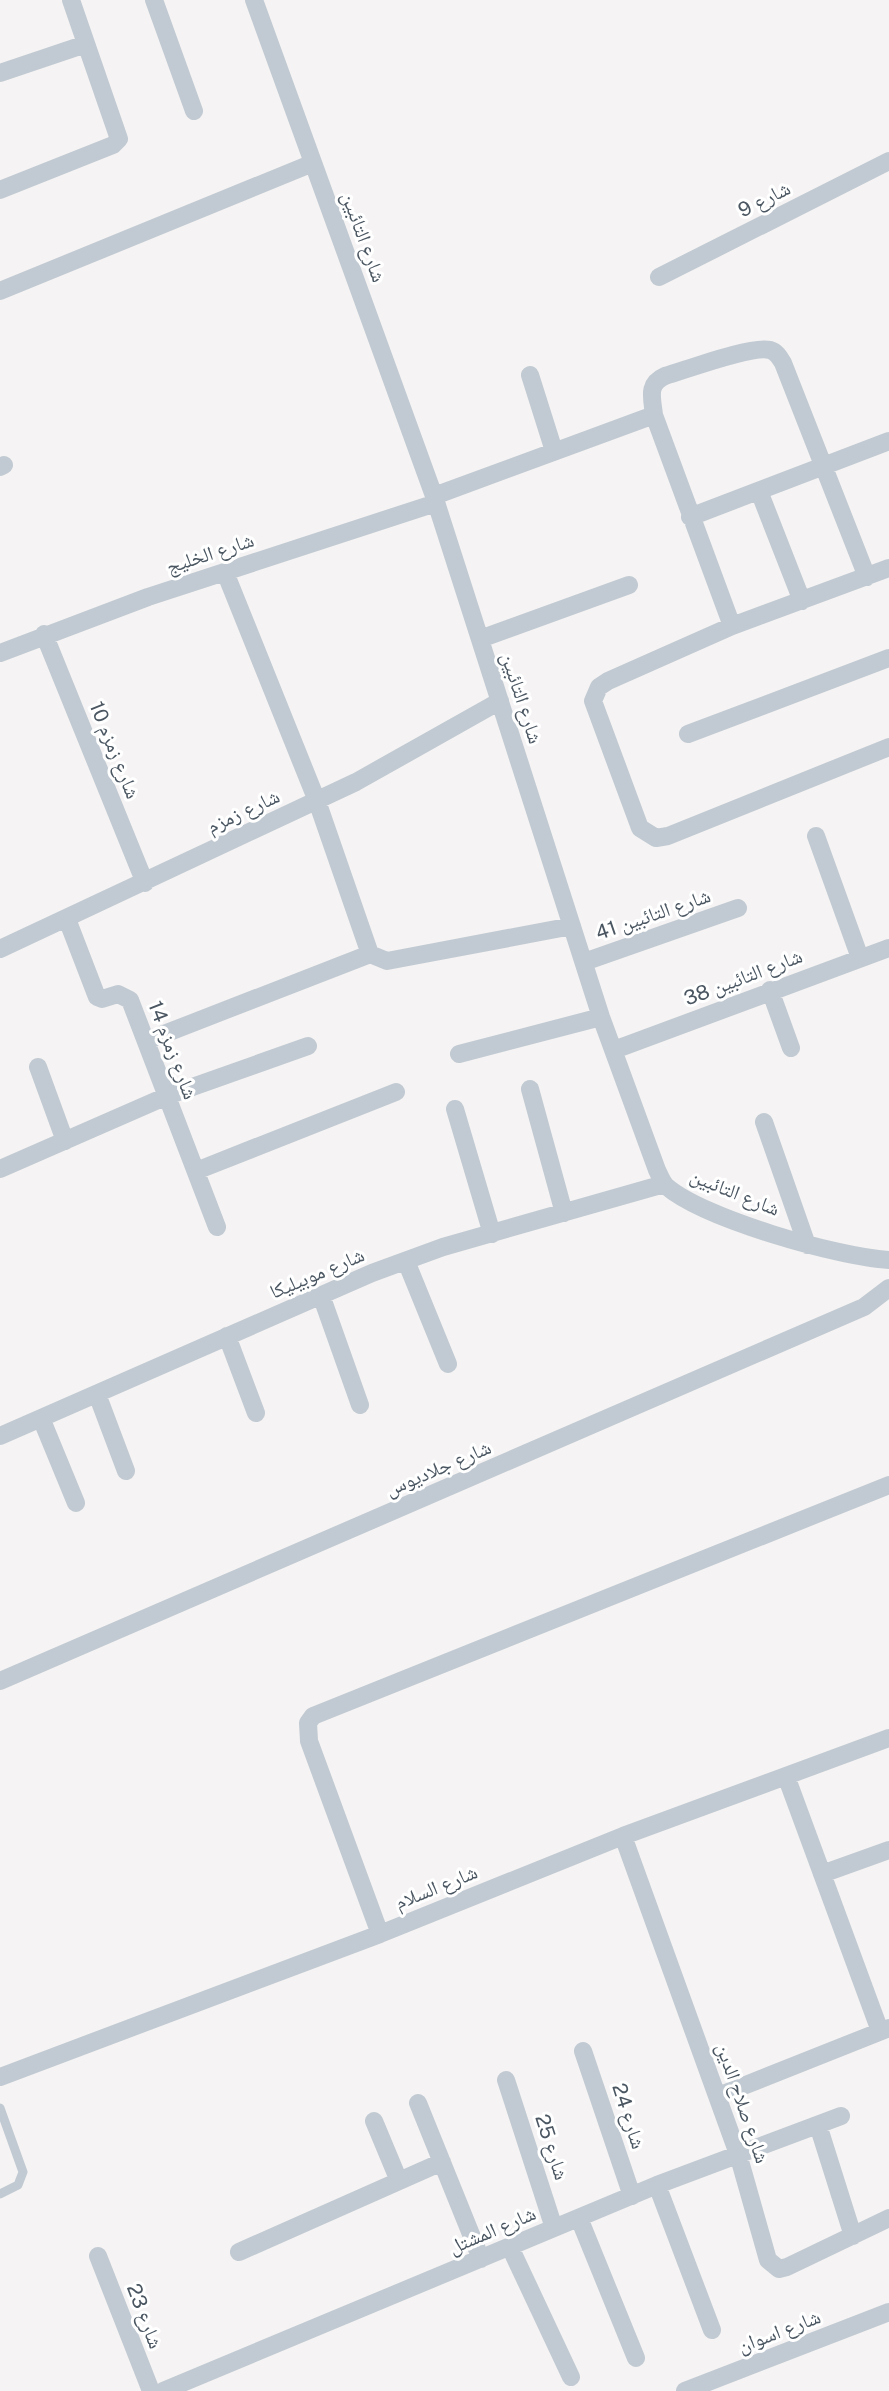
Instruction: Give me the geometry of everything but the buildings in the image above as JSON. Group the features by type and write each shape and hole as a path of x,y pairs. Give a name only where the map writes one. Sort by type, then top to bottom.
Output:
{"street":[{"path":"0,190 118,142 119,139 70,0"},
{"path":"154,0 194,111"},
{"name":"شارع التائبين","path":"254,0 435,500 601,1017 664,1184 677,1194 723,1215 807,1245 889,1260"},
{"path":"0,73 86,44"},
{"name":"شارع 9","path":"659,277 889,161"},
{"path":"0,291 313,163"},
{"path":"732,626 654,415 651,388 656,380 750,351 770,350 783,363 867,577"},
{"path":"530,375 554,451"},
{"name":"شارع الخليج","path":"0,652 44,634 435,500 554,451 654,415"},
{"path":"690,517 889,441"},
{"path":"759,491 802,601"},
{"path":"889,568 732,626 608,681 594,694 593,701 639,828 656,838 668,836 889,747"},
{"path":"225,572 317,801 370,954"},
{"path":"480,639 629,585"},
{"name":"شارع زمزم 10","path":"44,634 146,883"},
{"path":"688,734 889,658"},
{"name":"شارع زمزم","path":"0,950 317,801 500,701"},
{"path":"816,836 860,958"},
{"name":"شارع التائبين 41","path":"584,962 738,908"},
{"name":"شارع زمزم 14","path":"67,919 95,994 102,999 122,995 130,1000 217,1227"},
{"path":"146,1041 370,954 387,961 572,926"},
{"name":"شارع التائبين 38","path":"614,1050 770,990 889,948"},
{"path":"770,990 791,1048"},
{"path":"459,1054 601,1017"},
{"path":"0,1169 166,1096 308,1046"},
{"path":"38,1067 65,1141"},
{"path":"530,1089 564,1213"},
{"path":"196,1172 396,1092"},
{"path":"455,1109 492,1234"},
{"path":"764,1122 807,1245"},
{"name":"شارع موبيليكا","path":"0,1436 321,1295 406,1261 664,1184"},
{"path":"406,1261 448,1364"},
{"name":"شارع جلاديوس","path":"0,1681 864,1307 889,1287"},
{"path":"321,1295 360,1405"},
{"path":"227,1336 256,1413"},
{"path":"96,1394 126,1472"},
{"path":"41,1418 76,1503"},
{"path":"380,1934 309,1741 308,1723 313,1716 889,1485"},
{"name":"شارع السلام","path":"0,2077 380,1934 623,1836 889,1738"},
{"path":"718,2096 885,2029 822,1874 786,1776"},
{"name":"شارع صلاح الدين","path":"623,1836 738,2154 768,2260 774,2267 787,2267 889,2218"},
{"path":"822,1874 889,1850"},
{"name":"شارع 24","path":"583,2051 632,2196"},
{"name":"شارع 25","path":"506,2080 555,2228"},
{"path":"418,2103 481,2259"},
{"name":"شارع المشتل","path":"163,2391 657,2185 841,2116"},
{"path":"374,2121 399,2181"},
{"path":"818,2125 853,2236"},
{"path":"239,2252 442,2162"},
{"path":"657,2185 712,2330"},
{"path":"579,2218 636,2358"},
{"path":"510,2247 571,2377"},
{"name":"شارع 23","path":"98,2256 151,2391"},
{"name":"شارع اسوان","path":"685,2391 889,2312"}],"lane":[{"path":"0,2109 22,2164 23,2172 18,2185 0,2194"}]}
